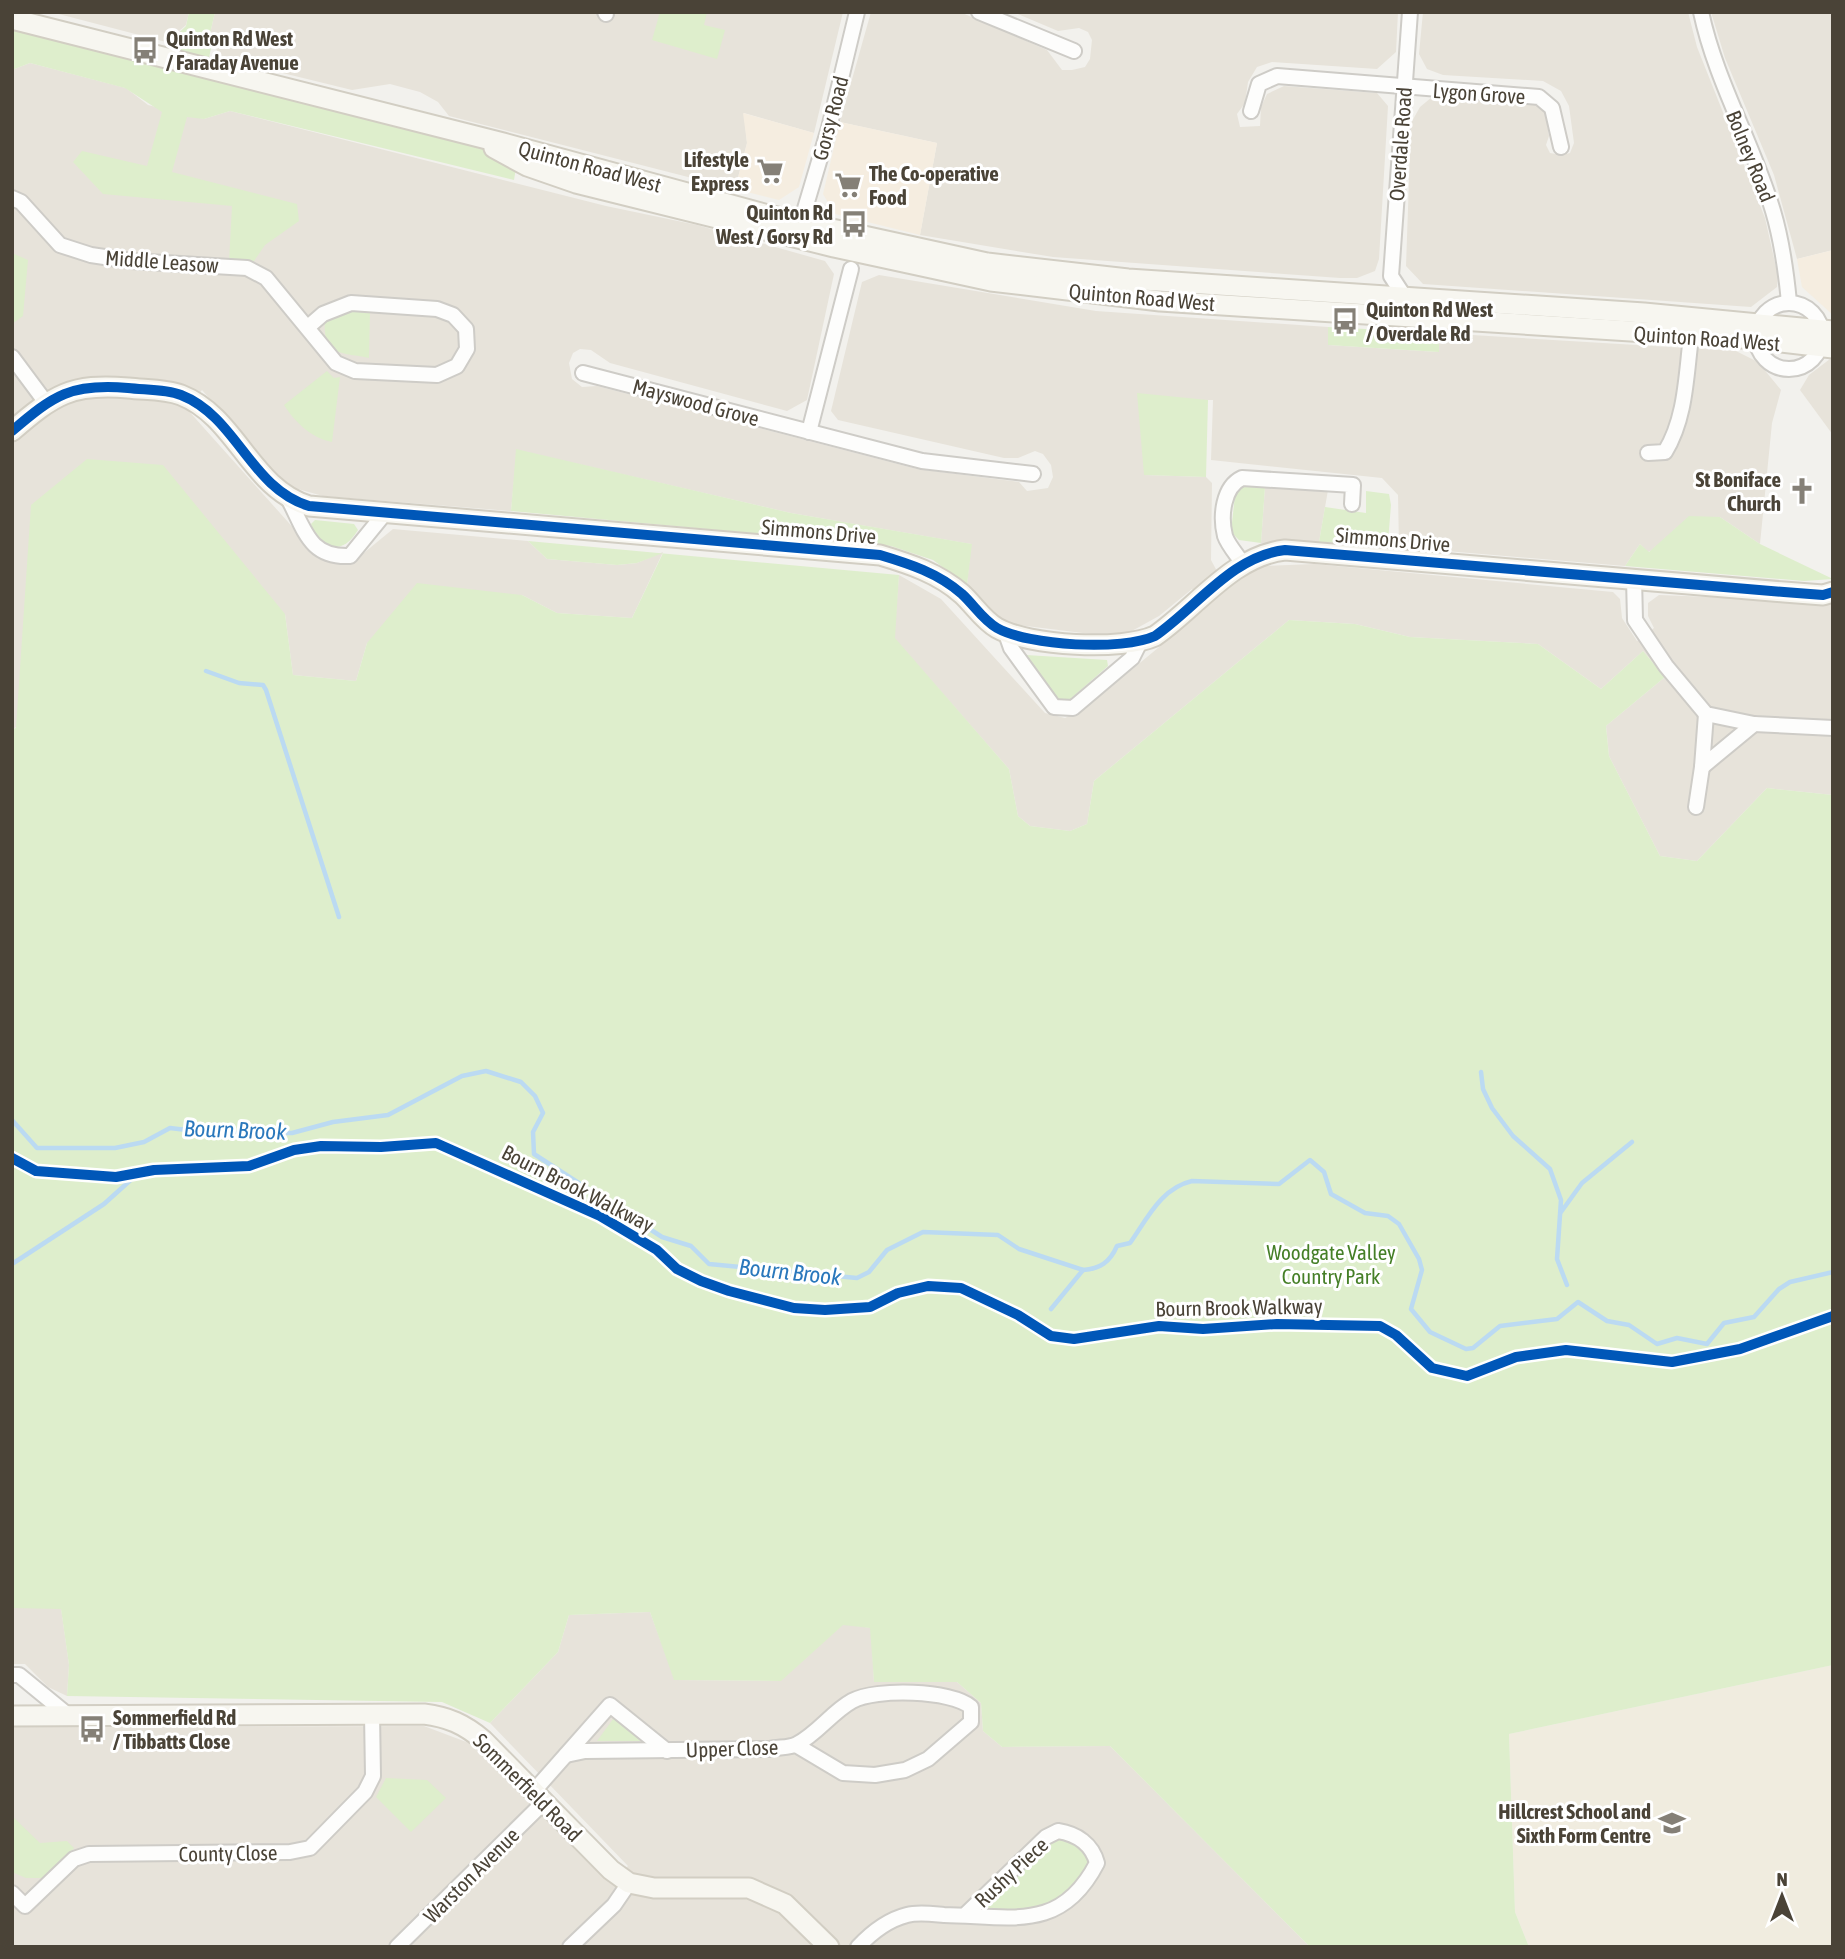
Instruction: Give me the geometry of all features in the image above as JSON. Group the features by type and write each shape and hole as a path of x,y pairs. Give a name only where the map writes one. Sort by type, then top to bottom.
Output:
{"street":[{"name":"Gorsy Road","path":"801,222 829,128 857,12"},
{"path":"979,12 1073,51"},
{"name":"Overdale Road","path":"1391,276 1410,12"},
{"name":"Bolney Road","path":"1701,12 1716,72 1773,210 1784,255 1789,302"},
{"name":"Quinton Road West","path":"12,19 858,236 987,263 1369,307"},
{"name":"Lygon Grove","path":"1251,111 1259,83 1277,76 1539,97 1552,108 1561,147"},
{"name":"Quinton Road West","path":"471,136 527,166 576,183 835,247 990,281 1076,292 1406,309 1757,331 1827,339"},
{"name":"Middle Leasow","path":"12,198 21,202 60,245 91,256 247,268 266,278 336,363 355,371 437,375 457,366 467,349 466,329 453,315 437,309 351,303 323,314 308,327"},
{"path":"801,222 798,230 812,234 815,242"},
{"path":"851,268 881,257 883,248 863,242 858,236"},
{"path":"835,247 851,268"},
{"path":"809,432 851,268"},
{"path":"1369,307 1391,276"},
{"path":"1391,276 1406,309"},
{"path":"1789,302 1804,305 1816,315 1827,339 1807,364 1782,369 1769,363 1760,353 1757,331 1770,308 1789,302"},
{"name":"Quinton Road West","path":"1406,309 1692,337 1757,331"},
{"path":"1648,453 1665,452 1674,438 1681,414 1692,337"},
{"path":"12,357 47,404"},
{"name":"Mayswood Grove","path":"583,373 922,461 1033,474"},
{"path":"12,431 47,404 74,389 95,386 182,396 199,404 215,418 272,486 289,500 314,546 331,557 350,556 385,513"},
{"path":"1243,564 1225,537 1226,494 1230,484 1242,478 1353,485 1352,504"},
{"name":"Simmons Drive","path":"289,500 309,506 880,555 912,565 945,581 985,618 1005,632 1034,639 1107,646 1140,642 1167,627 1243,564 1269,552 1284,550 1823,595 1833,592"},
{"path":"1634,578 1635,620 1666,666 1706,714 1754,724 1833,729"},
{"name":"Simmons Drive","path":"1005,632 1011,648 1054,707 1073,708 1132,658 1140,642"},
{"path":"1696,807 1706,714"},
{"path":"1702,767 1754,724"},
{"path":"12,1675 19,1675 69,1716"},
{"name":"Upper Close","path":"566,1755 585,1751 771,1749 796,1745 852,1701 870,1695 946,1695 963,1700 971,1707 971,1721 928,1759 905,1770 875,1775 842,1773 796,1745"},
{"name":"Upper Close","path":"538,1797 566,1755 610,1705 667,1751"},
{"name":"County Close","path":"12,1893 25,1906 74,1859 89,1854 290,1852 310,1849 365,1792 373,1776 372,1714"},
{"name":"Sommerfield Road","path":"12,1716 435,1716 466,1727 611,1870 629,1883"},
{"name":"Warston Avenue","path":"397,1947 538,1797"},
{"name":"Rushy Piece","path":"858,1947 871,1933 888,1922 909,1914 1031,1917 1049,1913 1065,1906 1087,1884 1097,1863 1095,1853 1083,1840 1058,1831 1046,1837 965,1915"},
{"path":"570,1947 614,1905 629,1883 654,1888 749,1888 785,1904 829,1947"}],"shaded area":[{"path":"51,12 189,12 186,25 166,42"},
{"path":"215,12 843,12 814,133 744,113 747,143 735,189 449,116 438,102 420,92 390,84 352,90 222,58 209,38"},
{"path":"871,12 960,12 1047,50 1062,70 1072,70 1085,67 1090,59 1092,40 1088,32 1079,28 1058,31 1013,12 1398,12 1396,52 1377,69 1272,62 1257,67 1248,82 1245,103 1237,114 1240,127 1260,126 1261,107 1267,94 1284,86 1377,93 1388,106 1379,259 1375,271 1357,278 1340,278 1053,257 920,235 937,143 840,122"},
{"path":"1423,12 1688,12 1697,47 1765,218 1778,276 1777,287 1751,307 1423,284 1406,266 1411,123 1420,107 1432,97 1535,103 1545,111 1549,136 1546,145 1550,153 1570,153 1574,143 1569,106 1561,91 1543,81 1443,75 1427,69 1419,54"},
{"path":"1711,12 1833,12 1833,250 1797,259 1774,175 1725,58"},
{"path":"30,63 126,88 148,105 204,119 230,111 606,206 697,225 825,261 834,274 807,400 787,411 610,363 591,350 580,349 573,353 569,363 572,379 582,387 597,386 917,469 1019,482 1027,491 1048,488 1053,477 1051,465 1043,454 1035,451 1018,458 1004,458 838,420 831,411 862,282 879,275 1096,311 1328,327 1328,345 1438,352 1439,333 1736,351 1758,362 1781,390 1772,423 1760,544 1720,517 1648,552 1640,544 1625,566 1399,547 1398,495 1382,478 1211,460 1213,400 1208,400 1145,475 1206,477 1212,483 1211,560 1226,588 1247,573 1265,566 1314,564 1613,592 1620,599 1622,618 1637,641 1654,628 1648,616 1648,603 1659,595 1833,602 1833,795 1767,788 1697,861 1660,856 1609,756 1606,726 1665,677 1643,651 1601,689 1538,644 1410,637 1355,624 1289,620 1094,781 1087,824 1070,831 1030,826 1018,816 1009,769 894,638 899,575 941,599 1045,713 1065,718 1084,709 1204,610 1192,589 1159,616 1130,632 1099,635 1011,624 995,615 967,585 971,544 791,513 517,450 511,511 323,496 287,486 202,390 187,409 322,560 354,561 393,529 528,541 547,559 617,565 637,563 663,552 632,618 557,613 522,595 367,643 356,681 293,675 285,614 12,729 12,70"},
{"path":"743,113 814,133 799,187 779,200 735,189 747,143"},
{"path":"840,122 937,143 920,235 835,214 823,194"},
{"path":"1833,250 1833,315 1802,287 1797,259"},
{"path":"1833,359 1833,435 1800,390 1809,375"},
{"path":"1265,487 1328,490 1319,542 1261,543"},
{"path":"12,1608 61,1608 69,1665 67,1696 48,1687 25,1664 12,1664"},
{"path":"650,1612 675,1680 780,1681 843,1624 871,1628 874,1682 957,1682 981,1703 983,1731 1002,1747 1110,1746 1310,1947 12,1947 12,1727 424,1726 469,1743 613,1880 628,1866 490,1723 558,1652 569,1615"},
{"name":"Hillcrest School and Sixth Form Centre","path":"1833,1665 1833,1947 1529,1947 1515,1912 1509,1734"}],"green space":[{"path":"189,12 215,12 209,38 212,43 209,58 165,46 186,26"},
{"path":"660,12 707,12 704,25 725,30 717,59 652,40"},
{"path":"12,27 497,153 516,168 514,180 230,111 204,119 187,117 172,172 297,204 299,221 265,245 252,264 229,262 232,206 103,194 73,162 82,151 147,166 162,112 125,88 30,63 12,70"},
{"path":"12,253 28,260 23,316 12,324"},
{"path":"348,308 370,311 369,358 337,351 327,341 325,320"},
{"path":"1328,327 1439,333 1439,352 1328,345"},
{"path":"327,371 334,378 340,377 332,442 317,437 304,428 284,405"},
{"path":"1137,393 1208,400 1206,477 1144,475"},
{"path":"516,449 791,513 972,544 967,585 933,560 891,546 511,511"},
{"name":"Woodgate Valley Country Park","path":"87,459 163,465 285,614 293,675 356,681 367,643 417,583 522,595 557,613 632,618 663,553 899,575 895,638 1009,769 1018,816 1030,826 1070,831 1087,824 1094,781 1289,620 1355,624 1410,637 1538,644 1601,689 1643,651 1665,677 1606,726 1609,756 1660,856 1697,861 1767,788 1833,795 1833,1665 1509,1734 1515,1912 1529,1947 1310,1947 1110,1746 1002,1747 983,1731 981,1703 957,1682 874,1682 870,1628 843,1625 781,1681 674,1680 650,1612 569,1615 558,1652 490,1723 442,1702 67,1696 69,1665 61,1609 12,1608 12,729 16,728 31,505"},
{"path":"1241,487 1265,487 1261,543 1239,540 1231,532 1235,495"},
{"path":"1366,491 1389,494 1391,505 1388,542 1379,545 1319,542 1325,507 1366,513"},
{"path":"1689,516 1720,517 1760,544 1833,579 1804,581 1625,566 1640,544 1649,552"},
{"path":"315,520 354,524 358,530 344,544 325,547 315,536 311,524"},
{"path":"528,541 662,553 637,563 617,565 547,559"},
{"path":"1024,656 1107,660 1108,666 1068,701 1058,700"},
{"path":"616,1715 641,1741 597,1741"},
{"path":"386,1778 427,1780 446,1798 411,1832 376,1797"},
{"path":"12,1816 40,1843 67,1841 74,1848 45,1878 26,1878 12,1872"},
{"path":"1070,1834 1096,1863 1048,1912 969,1914 1047,1839"}],"waterway":[{"path":"206,671 239,683 263,685 266,690 339,917"},
{"name":"Bourn Brook","path":"12,1120 37,1148 115,1148 144,1142 170,1128 212,1133 292,1133 333,1122 388,1115 462,1076 486,1071 521,1082 535,1096 543,1113 533,1132 534,1154 662,1237 691,1246 709,1264 857,1278 869,1272 887,1250 923,1232 998,1235 1019,1249 1083,1270 1095,1268 1104,1264 1117,1246 1130,1243 1163,1197 1181,1185 1192,1181 1279,1184 1310,1160 1324,1172 1331,1194 1365,1213 1388,1216 1399,1224 1419,1259 1422,1270 1411,1309 1430,1332 1466,1349 1473,1348 1500,1326 1557,1319 1578,1302 1607,1321 1629,1325 1657,1344 1677,1338 1707,1344 1724,1323 1754,1317 1779,1289 1790,1282 1833,1272"},
{"path":"1481,1072 1483,1089 1492,1108 1513,1136 1550,1169 1561,1200 1557,1259 1567,1285"},
{"path":"1561,1212 1582,1183 1632,1142"},
{"path":"12,1264 104,1204 134,1177"},
{"path":"1051,1309 1083,1270"}],"cycle path":[{"path":"12,431 52,400 77,390 108,387 168,392 181,395 200,405 231,435 272,484 289,497 309,506 880,555 943,580 962,594 997,628 1031,639 1052,642 1121,644 1155,636 1232,572 1266,554 1285,550 1823,595 1833,592"},
{"name":"Bourn Brook Walkway","path":"12,1158 36,1171 116,1177 154,1170 249,1166 294,1150 321,1146 381,1147 436,1143 600,1216 657,1250 677,1269 701,1281 794,1308 825,1310 870,1307 898,1293 928,1286 961,1288 1018,1315 1051,1336 1074,1339 1159,1326 1203,1329 1277,1324 1380,1326 1396,1335 1432,1368 1467,1376 1516,1357 1566,1350 1672,1362 1740,1349 1833,1316"}],"place":[{"name":"Quinton Rd West / Faraday Avenue","path":"145,50"},
{"name":"Lifestyle Express","path":"770,171"},
{"name":"The Co-operative Food","path":"848,185"},
{"name":"Quinton Rd West / Gorsy Rd","path":"854,224"},
{"name":"Quinton Rd West / Overdale Rd","path":"1345,321"},
{"name":"St Boniface Church","path":"1802,491"},
{"name":"Sommerfield Rd / Tibbatts Close","path":"92,1729"},
{"name":"Hillcrest School and Sixth Form Centre","path":"1672,1823"}]}
